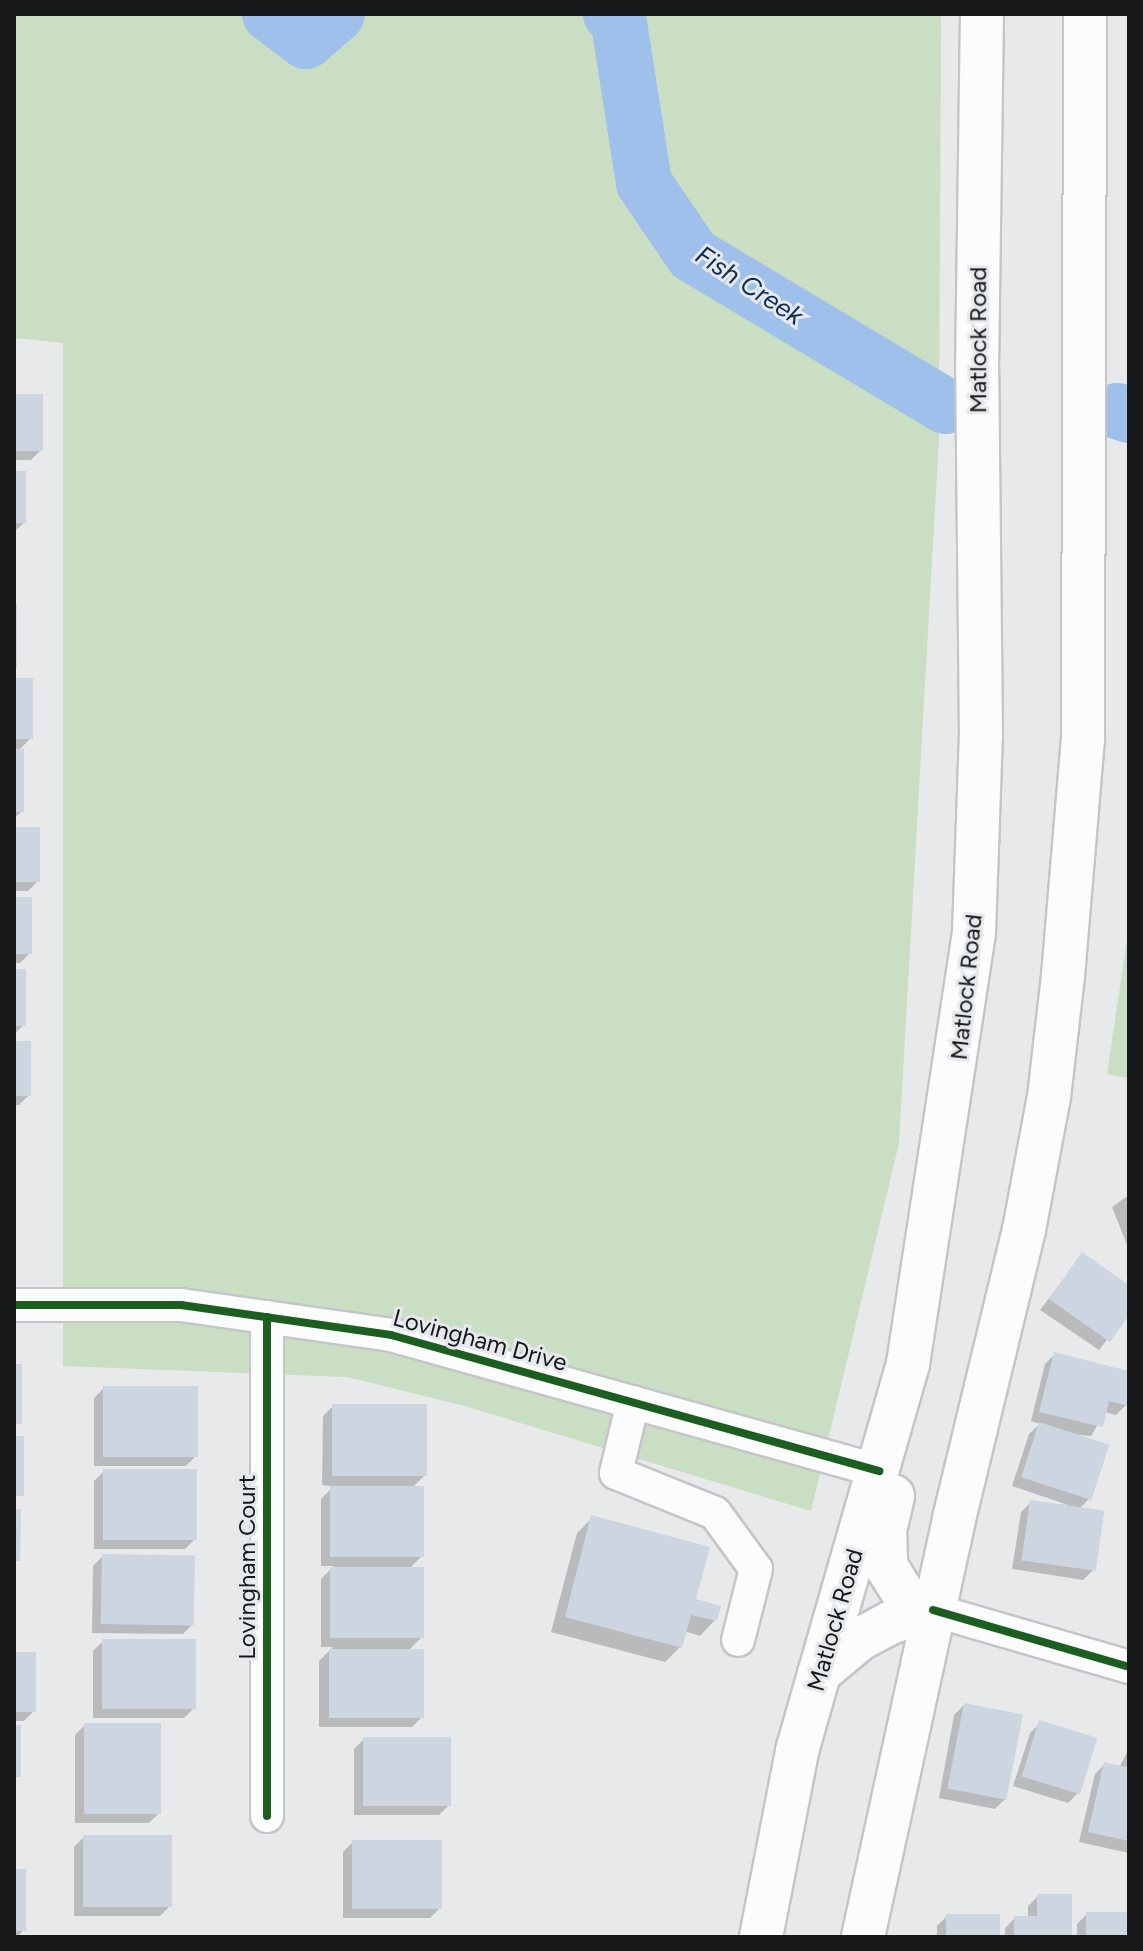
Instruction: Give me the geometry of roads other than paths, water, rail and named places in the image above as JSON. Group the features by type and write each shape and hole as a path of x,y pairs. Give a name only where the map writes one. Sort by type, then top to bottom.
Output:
{"main road":[{"name":"Matlock Road","path":"761,1937 797,1751 879,1471 915,1324 974,933 981,737 977,370 982,14"},
{"path":"863,1937 933,1610 1024,1230 1049,1097 1083,740 1081,380 1085,14"},
{"path":"915,1324 925,1352 923,1374 885,1530 886,1566 908,1601 933,1610"},
{"path":"819,1673 860,1639 892,1622 933,1610"}],"street":[{"name":"Lovingham Drive","path":"14,1305 181,1305 391,1335 879,1471"},
{"name":"Lovingham Court","path":"267,1317 267,1816"},
{"path":"633,1402 616,1473 715,1513 756,1569 738,1640"},
{"path":"933,1610 1129,1667"}],"waterway":[{"name":"Fish Creek","path":"270,14 306,41 337,14"},
{"name":"Fish Creek","path":"611,14 618,17 644,183 693,255 945,406"},
{"name":"Fish Creek","path":"1117,411 1129,415"}]}
